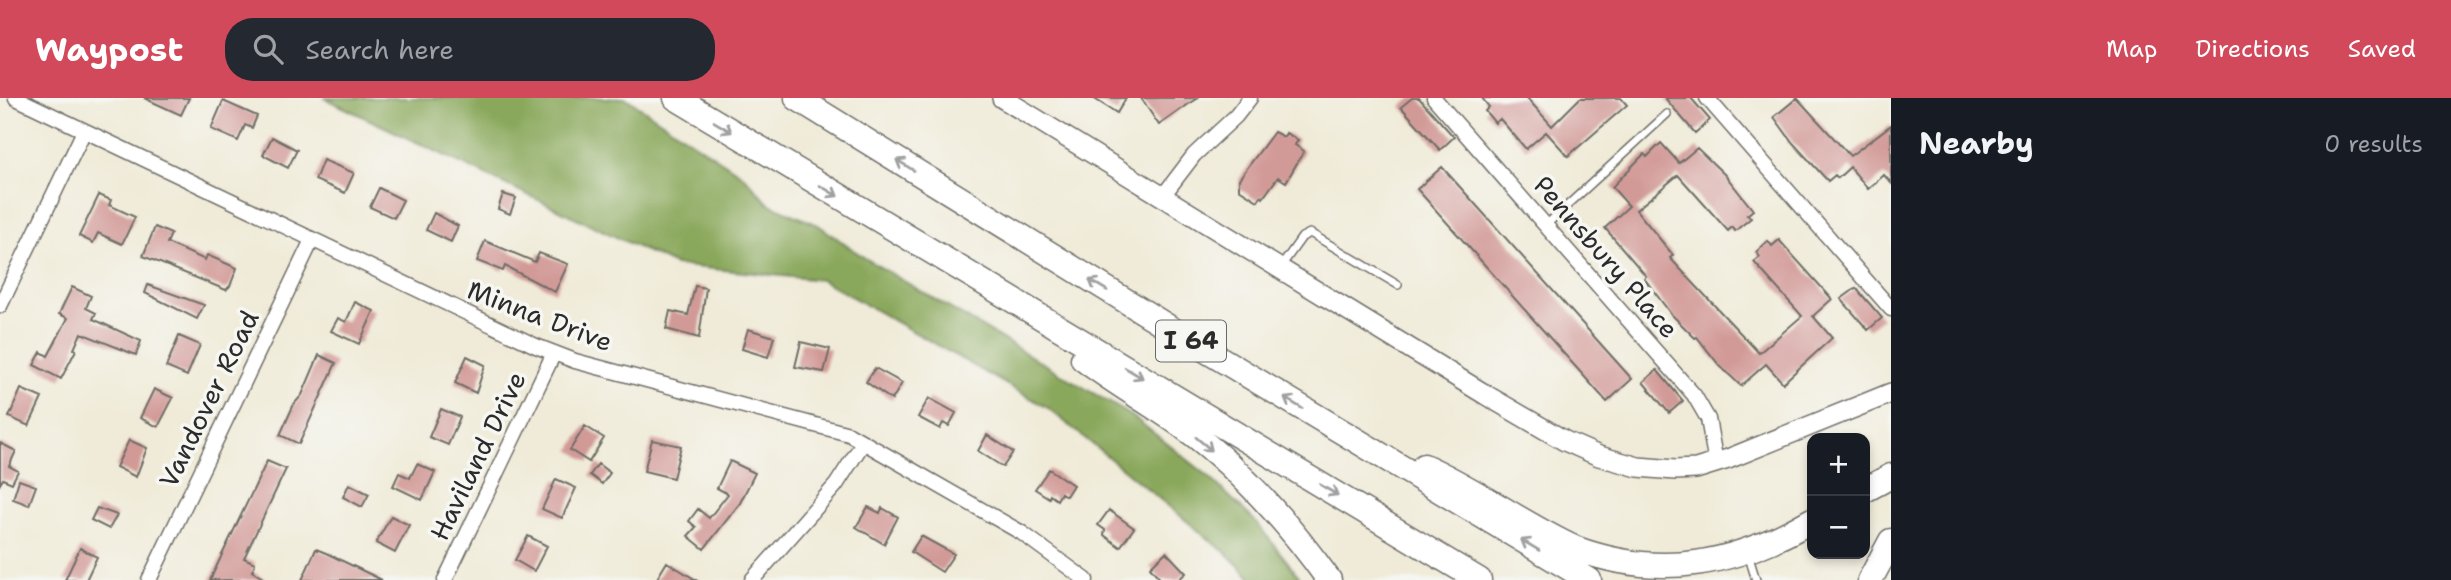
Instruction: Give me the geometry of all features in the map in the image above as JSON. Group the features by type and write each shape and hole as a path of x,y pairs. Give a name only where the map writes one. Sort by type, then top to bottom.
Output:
{"highway":[{"name":"I 64","path":"676,98 1479,580"},
{"name":"I 64","path":"797,98 1589,580"},
{"path":"991,288 1113,381 1207,446 1273,509 1329,580"},
{"path":"1327,423 1459,482 1556,539 1596,557 1662,569 1719,564 1748,554 1807,523"},
{"path":"1870,487 1891,476"},
{"path":"1870,580 1891,541"}],"street":[{"name":"Minna Drive","path":"16,98 500,331 554,353 825,427 863,443 1021,533 1086,580"},
{"path":"1002,98 1565,441 1599,456 1638,467 1675,470 1716,463 1891,393"},
{"path":"1162,197 1194,155 1237,116 1250,98"},
{"name":"Pennsbury Place","path":"1434,98 1694,395 1708,419 1716,463"},
{"path":"1707,98 1891,309"},
{"path":"0,306 84,131"},
{"name":"Vandover Road","path":"149,580 312,240"},
{"name":"Haviland Drive","path":"445,580 554,353"},
{"path":"752,580 836,485 863,443"}],"lane":[{"path":"1545,225 1667,114"},
{"path":"1279,269 1301,237 1310,233 1398,285"},
{"path":"1748,554 1756,580"}],"green space":[{"path":"324,98 626,98 744,176 769,204 818,225 865,258 1132,416 1207,475 1254,520 1302,580 1253,580 1226,553 1048,408 822,280 675,265"}],"building":[{"path":"144,98 189,98 181,115"},
{"path":"1093,98 1126,98 1117,113"},
{"path":"1141,98 1197,98 1159,125"},
{"path":"1412,98 1419,98 1454,137 1440,150 1401,107"},
{"path":"1482,98 1527,98 1552,126 1580,98 1621,98 1627,105 1568,156 1546,132 1526,149 1500,119 1495,123 1485,111 1489,107"},
{"path":"1665,98 1691,98 1710,120 1695,133"},
{"path":"1797,98 1850,156 1891,125 1891,183 1884,175 1868,189 1850,167 1838,178 1835,175 1828,181 1793,143 1774,117"},
{"path":"223,101 257,116 252,128 245,125 238,141 211,129"},
{"path":"1274,132 1284,137 1286,133 1298,140 1295,145 1304,151 1286,182 1278,177 1258,201 1239,189 1239,179"},
{"path":"272,137 297,150 288,168 263,155"},
{"path":"1661,143 1679,163 1697,148 1725,175 1753,210 1747,215 1751,218 1735,231 1732,227 1728,231 1678,175 1636,210 1673,255 1670,258 1759,353 1802,316 1754,262 1760,257 1756,252 1768,241 1772,246 1779,240 1832,299 1813,316 1832,338 1783,383 1766,364 1741,386 1719,365 1697,337 1671,314 1644,278 1646,276 1605,228 1629,206 1612,187 1644,154 1647,157"},
{"path":"323,160 354,173 345,193 315,180"},
{"path":"1442,167 1632,379 1607,402 1417,189"},
{"path":"379,188 403,200 394,218 370,207"},
{"path":"503,194 516,198 510,214 498,209"},
{"path":"99,195 111,200 109,205 135,217 122,244 98,233 93,243 79,236"},
{"path":"434,213 458,226 451,242 426,230"},
{"path":"155,227 171,234 167,243 205,260 207,255 237,268 230,286 226,290 143,256"},
{"path":"485,241 535,262 539,253 568,264 555,292 505,266 503,271 477,261"},
{"path":"148,285 204,305 197,319 145,293"},
{"path":"695,286 706,288 699,338 666,329 670,311 688,315"},
{"path":"72,287 91,296 86,308 96,313 93,319 141,341 136,355 81,333 74,349 76,350 61,379 34,365 41,352 48,356 68,318 59,314"},
{"path":"1856,288 1882,318 1868,330 1841,299"},
{"path":"355,302 374,311 359,344 331,331 338,318 346,322"},
{"path":"748,329 774,337 768,357 742,349"},
{"path":"179,336 200,345 187,376 166,367"},
{"path":"801,342 830,349 824,372 795,367"},
{"path":"319,355 336,363 299,444 280,435 294,404 302,395"},
{"path":"467,356 485,365 476,393 455,383"},
{"path":"875,368 902,383 892,400 866,382"},
{"path":"1657,370 1683,401 1669,413 1643,382"},
{"path":"21,389 42,398 29,426 9,417"},
{"path":"154,389 173,398 158,427 140,418"},
{"path":"929,398 956,413 949,426 943,423 940,429 918,417"},
{"path":"441,409 460,417 448,445 429,437"},
{"path":"585,426 604,438 589,462 570,450"},
{"path":"987,435 1013,452 1003,467 978,451"},
{"path":"129,440 147,448 136,477 116,467"},
{"path":"652,440 681,446 673,478 644,471"},
{"path":"0,443 16,451 9,466 18,471 12,483 3,479 0,484"},
{"path":"267,461 286,469 244,558 255,563 252,571 266,580 210,580"},
{"path":"730,461 755,473 740,503 704,549 688,536 696,527 689,521 698,509 709,518 728,494 717,488"},
{"path":"417,464 435,472 422,500 393,486 399,473 410,478"},
{"path":"598,464 610,473 602,484 590,475"},
{"path":"1049,469 1073,485 1066,496 1061,493 1057,500 1035,489"},
{"path":"556,479 576,488 562,518 542,509"},
{"path":"19,480 36,486 29,505 13,499"},
{"path":"349,484 369,494 362,507 343,497"},
{"path":"868,507 880,513 882,508 898,517 884,544 856,527"},
{"path":"97,508 117,515 109,529 91,520"},
{"path":"1109,510 1134,528 1120,547 1104,535 1105,530 1098,525"},
{"path":"391,516 409,525 395,553 376,543"},
{"path":"528,536 547,546 534,571 515,560"},
{"path":"921,536 954,554 942,572 911,552"},
{"path":"80,548 97,557 86,580 65,580"},
{"path":"316,549 326,553 382,580 302,580"},
{"path":"1166,552 1186,573 1178,580 1161,580 1150,567"},
{"path":"667,562 696,580 656,580"}]}
